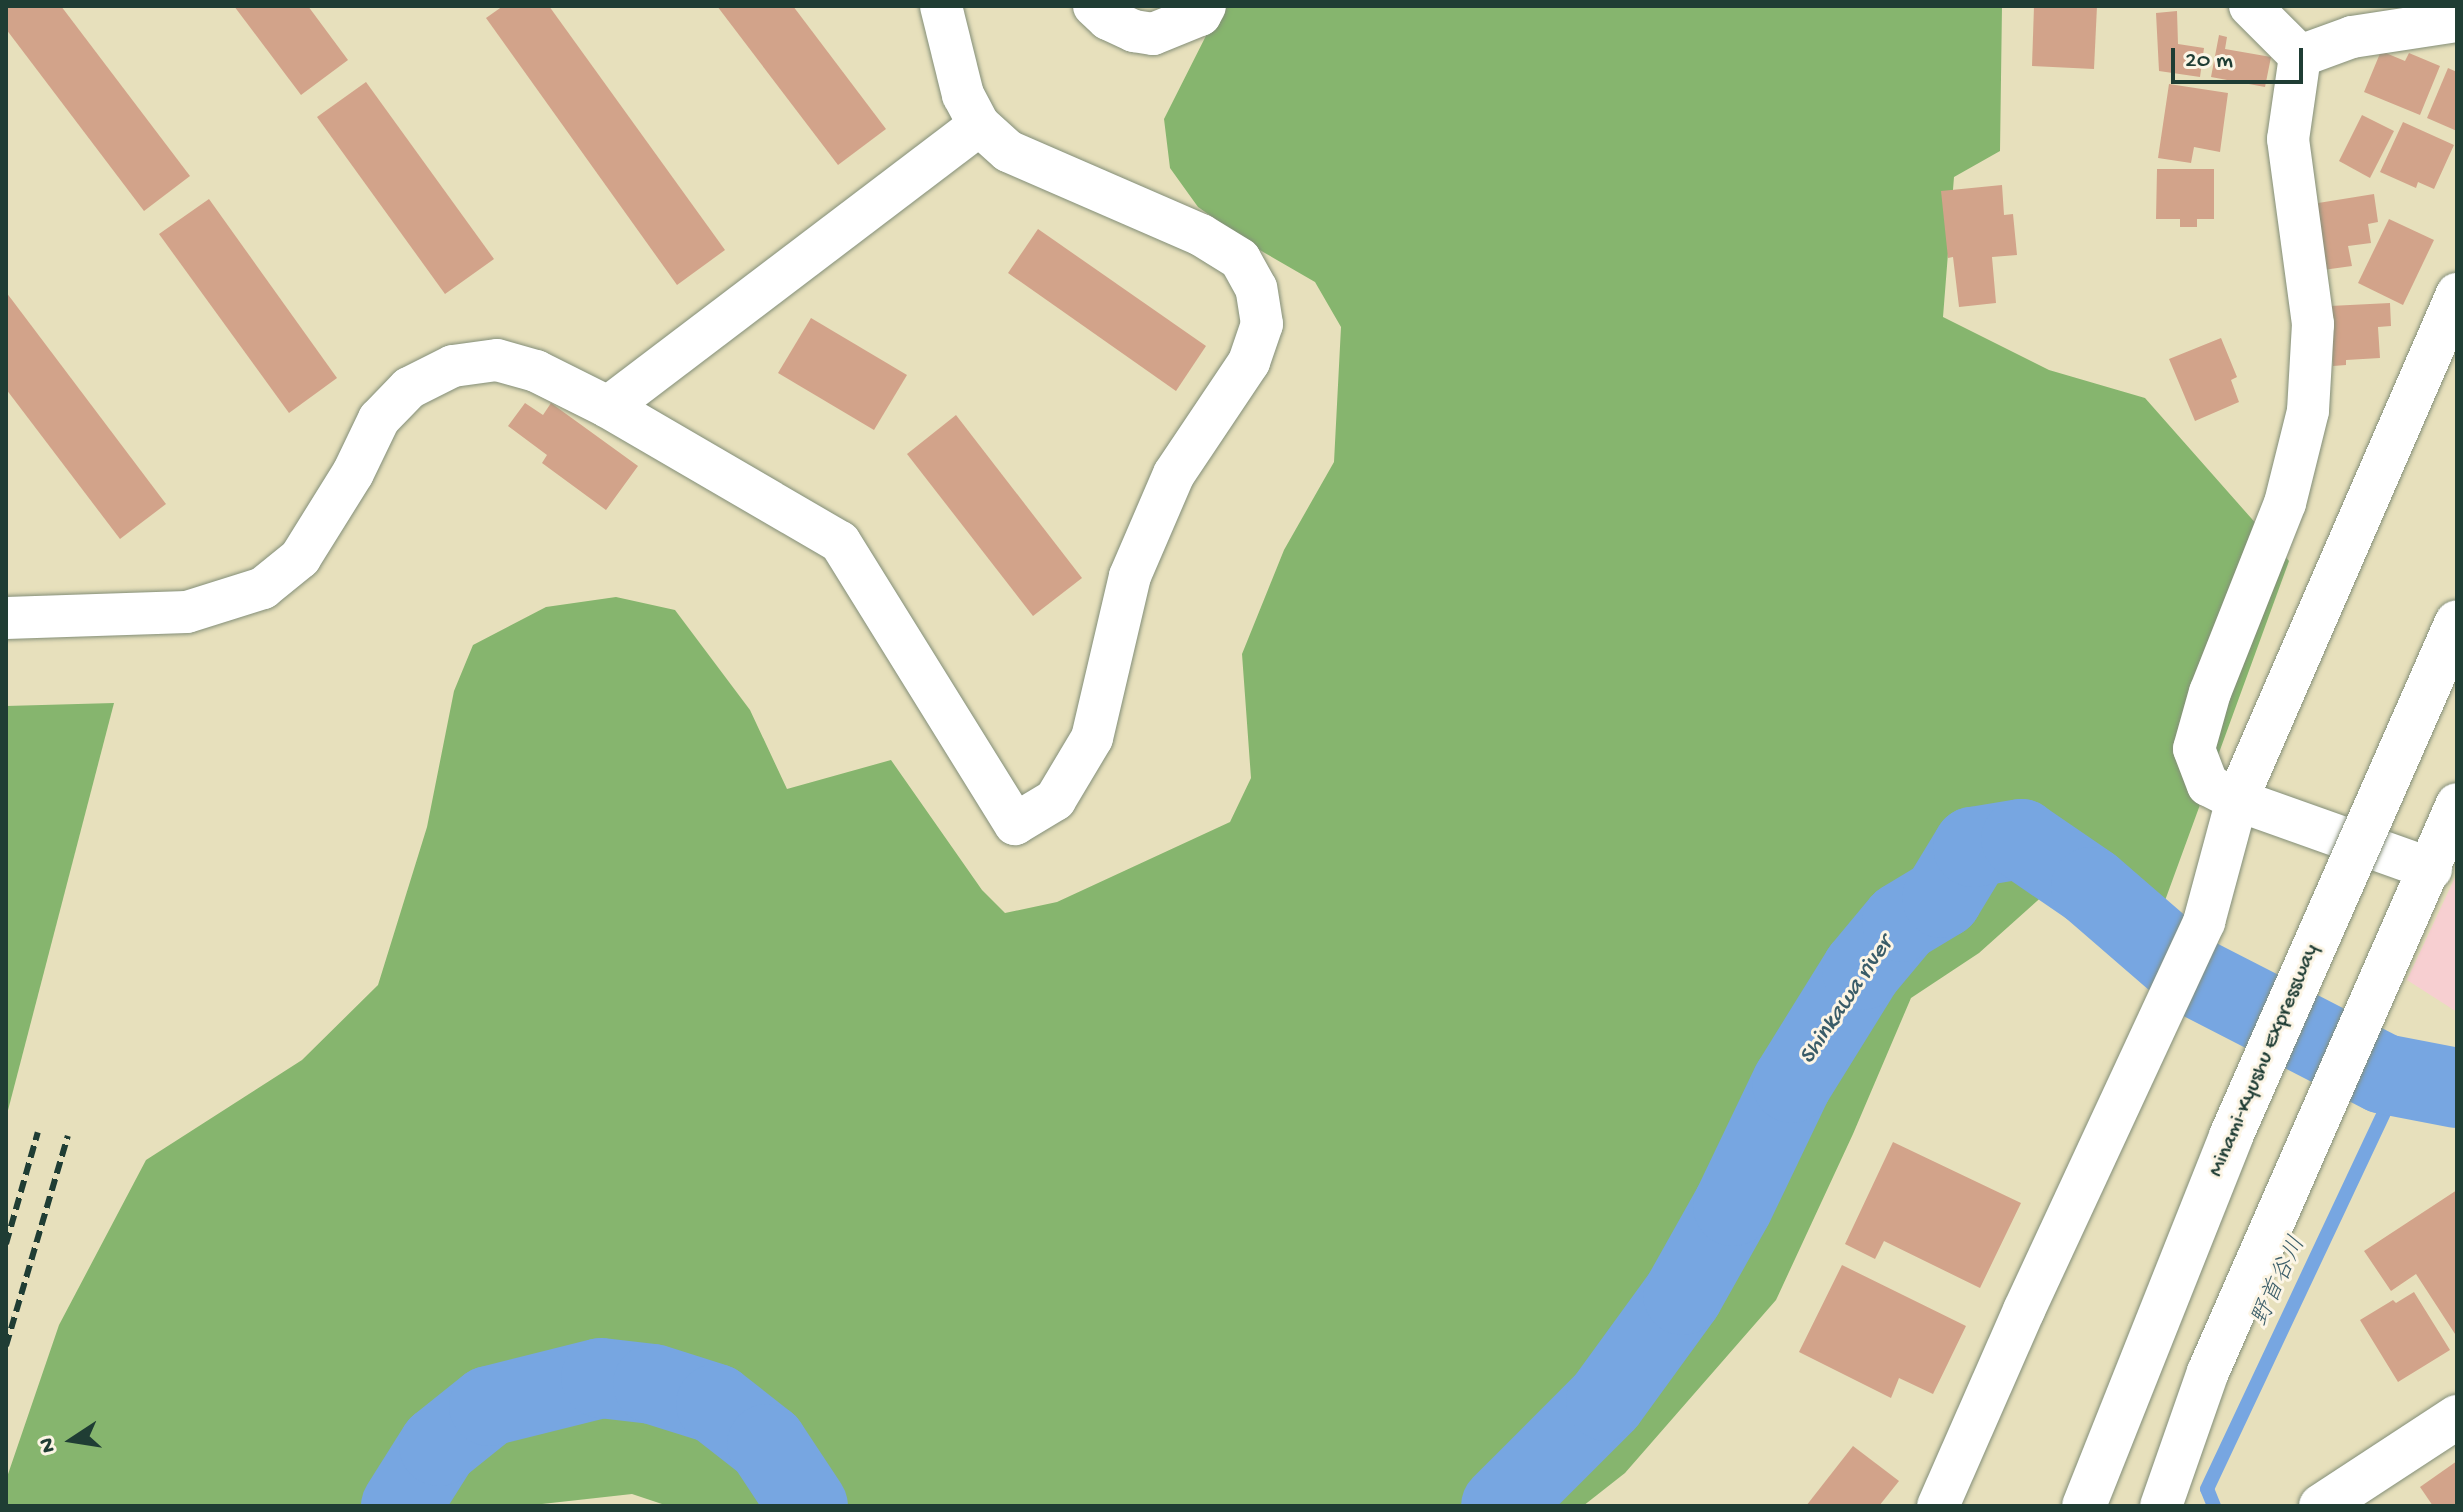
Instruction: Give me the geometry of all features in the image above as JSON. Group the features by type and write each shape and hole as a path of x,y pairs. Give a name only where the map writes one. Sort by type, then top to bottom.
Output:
{"main road":[{"name":"Minami-Kyushu Expressway","path":"2084,1506 2231,1136 2457,622"},
{"path":"2321,1506 2457,1417"}],"street":[{"path":"6,618 187,612 263,588 300,558 353,473 379,419 409,388 453,366 497,360 536,371 608,407 840,542 1015,824 1055,800 1092,738 1130,576 1167,488 1249,362 1262,324 1256,288 1240,259 1201,235 1008,151 979,125 963,95 941,6"},
{"path":"1094,6 1108,19 1134,31 1153,34 1200,15 1205,6"},
{"path":"2250,6 2300,56"},
{"path":"2300,56 2352,37 2457,21"},
{"path":"2300,56 2288,139 2313,324 2308,411 2285,503 2210,692 2194,749 2208,785 2237,800 2431,869"},
{"path":"608,407 979,125"},
{"path":"1938,1506 2024,1310 2204,922 2237,800 2457,294"},
{"path":"2161,1506 2208,1372 2457,804"}],"shaded area":[{"path":"2457,873 2457,1012 2407,980"}],"green space":[{"path":"1221,6 2002,6 2000,151 1954,177 1943,317 2049,370 2145,398 2289,561 2155,928 2084,859 1979,953 1911,998 1853,1134 1776,1300 1625,1473 1583,1506 668,1506 632,1494 524,1506 6,1506 6,1480 59,1325 146,1160 302,1060 378,985 427,827 454,691 473,645 546,607 616,597 675,610 750,710 787,789 891,760 982,890 1005,913 1057,902 1230,822 1251,778 1242,654 1284,550 1334,462 1341,327 1315,282 1258,249 1198,207 1170,168 1164,119"},
{"path":"114,703 6,1118 6,706"}],"building":[{"path":"6,6 61,6 190,176 144,211 6,29"},
{"path":"234,6 308,6 348,60 301,95"},
{"path":"503,6 549,6 725,250 677,285 486,18"},
{"path":"717,6 793,6 886,129 838,165"},
{"path":"2034,6 2097,6 2094,69 2032,66"},
{"path":"2177,11 2178,44 2204,48 2200,77 2159,71 2156,13"},
{"path":"2219,35 2227,37 2225,49 2271,57 2265,87 2211,77"},
{"path":"2381,51 2405,61 2409,53 2440,66 2420,115 2364,92"},
{"path":"2448,68 2457,72 2457,131 2427,118"},
{"path":"366,82 494,259 445,294 317,117"},
{"path":"2169,84 2228,93 2220,152 2194,147 2191,163 2158,158"},
{"path":"2362,115 2394,131 2370,178 2339,161"},
{"path":"2403,122 2454,145 2434,189 2418,182 2416,188 2380,172"},
{"path":"2157,169 2214,169 2214,219 2197,219 2197,227 2180,227 2180,219 2156,219"},
{"path":"2002,185 2004,215 2013,214 2017,255 1992,257 1996,303 1959,307 1953,257 1948,258 1941,191"},
{"path":"2374,194 2378,222 2368,224 2371,243 2348,246 2352,266 2323,270 2312,204"},
{"path":"209,199 337,378 289,413 159,234"},
{"path":"2389,219 2434,240 2403,305 2358,283"},
{"path":"1038,229 1206,346 1176,391 1008,273"},
{"path":"6,292 166,504 120,539 6,389"},
{"path":"2390,303 2391,326 2378,327 2380,358 2346,360 2346,365 2333,366 2330,306"},
{"path":"811,318 907,375 874,430 778,373"},
{"path":"2221,338 2237,377 2231,380 2239,402 2195,421 2169,359"},
{"path":"525,403 543,415 551,403 638,466 606,510 542,463 547,455 508,426"},
{"path":"956,415 1082,578 1033,616 907,454"},
{"path":"1893,1142 2021,1203 1980,1288 1884,1241 1875,1259 1845,1244"},
{"path":"2457,1190 2457,1337 2416,1274 2391,1291 2364,1251"},
{"path":"1842,1265 1966,1326 1933,1394 1899,1378 1891,1398 1799,1352"},
{"path":"2414,1292 2450,1350 2398,1382 2360,1320 2393,1300 2396,1303"},
{"path":"1853,1446 1899,1481 1879,1506 1806,1506"},
{"path":"2457,1461 2457,1506 2433,1506 2420,1487"}],"waterway":[{"name":"Shinkawa river","path":"1501,1506 1606,1401 1683,1295 1733,1206 1792,1083 1862,970 1902,922 1942,898 1973,847 2021,839 2091,887 2195,977 2384,1074 2457,1088"},
{"name":"野首谷川","path":"2214,1506 2207,1489 2401,1077"},
{"name":"Shinkawa river","path":"401,1506 439,1446 489,1406 601,1378 653,1384 716,1404 767,1444 808,1506"}],"railway":[{"path":"6,1244 38,1132"},
{"path":"6,1346 68,1136"}]}
